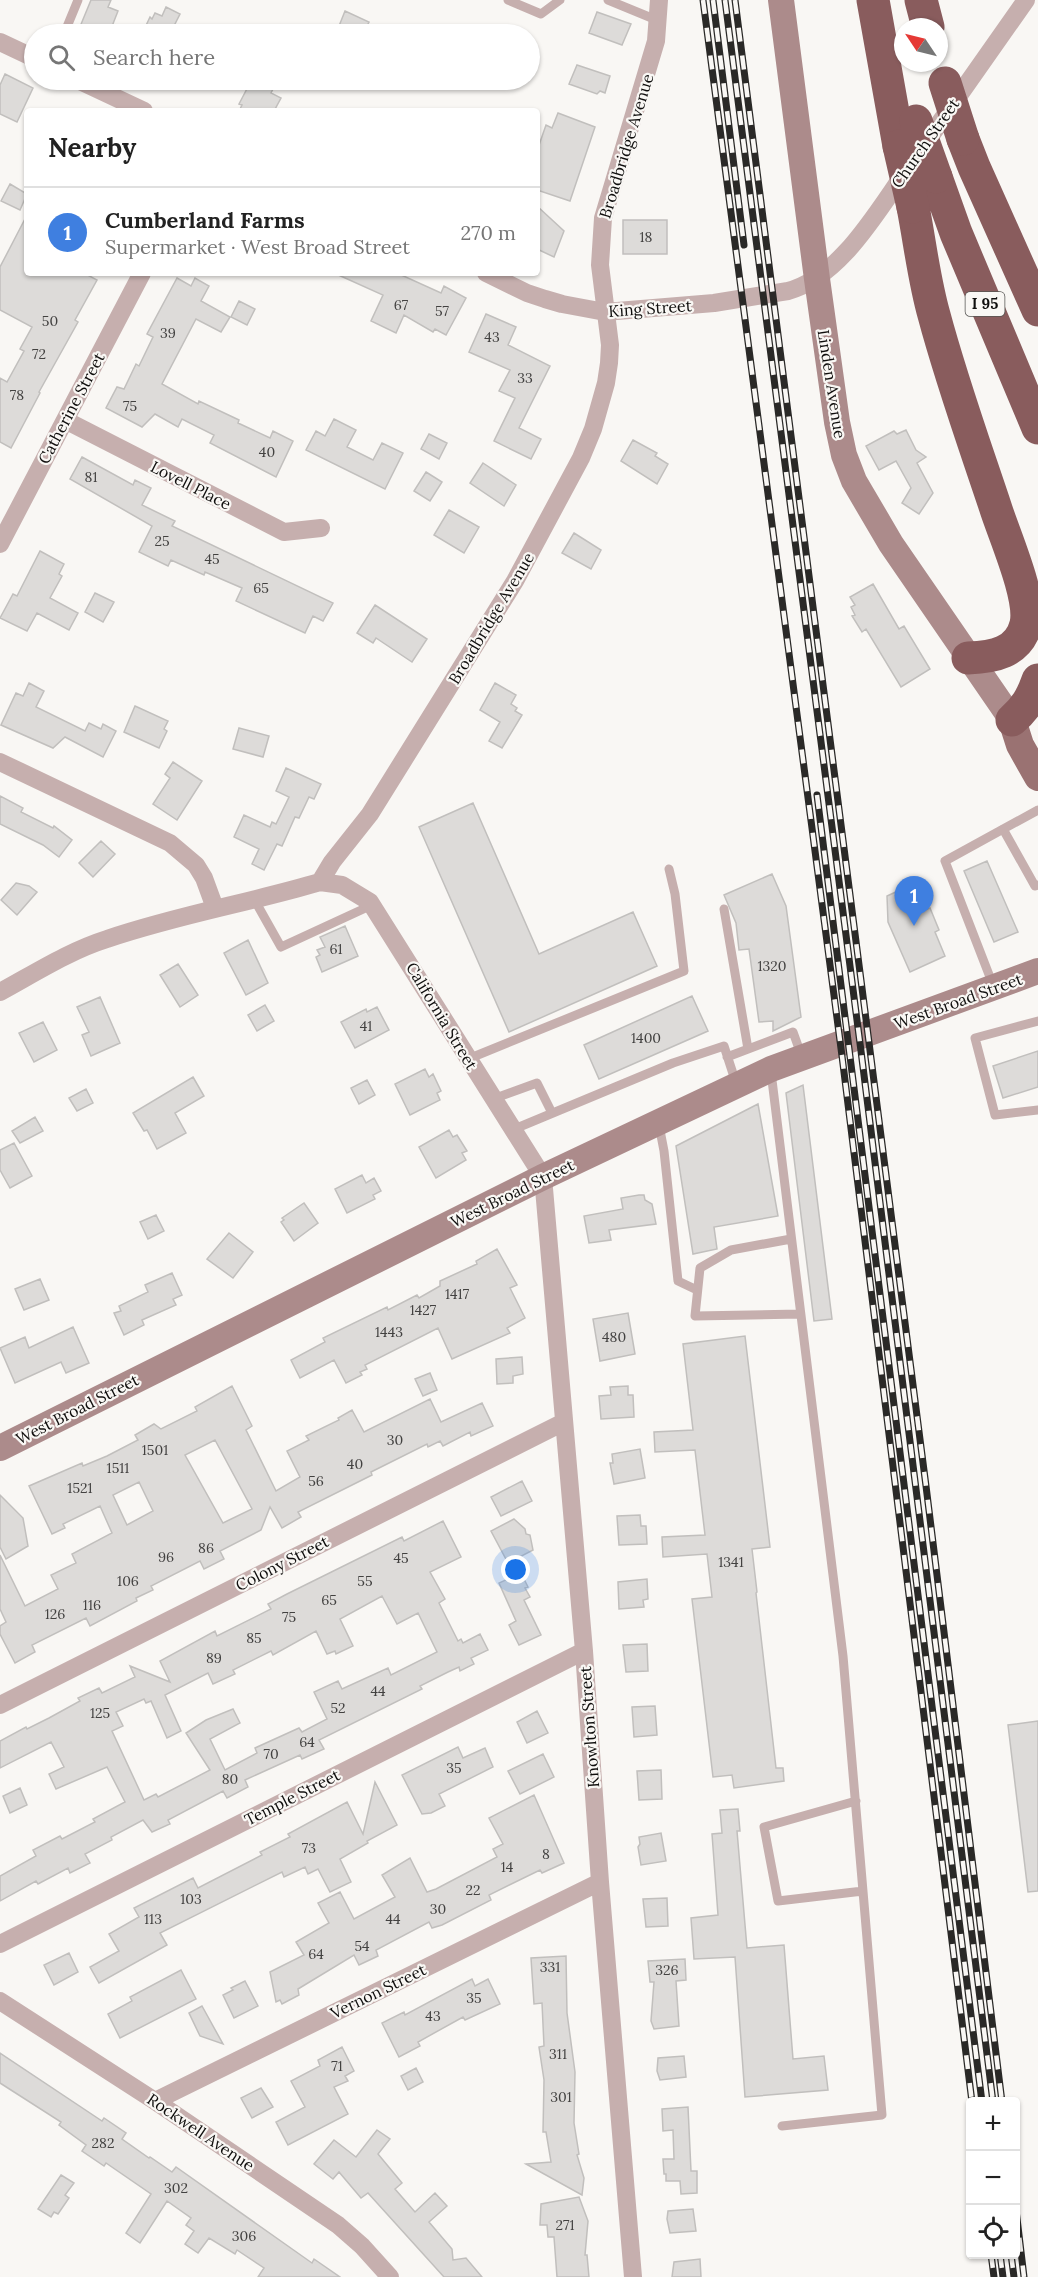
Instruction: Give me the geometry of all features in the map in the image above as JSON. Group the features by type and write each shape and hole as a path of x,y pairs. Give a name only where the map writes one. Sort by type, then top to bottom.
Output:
{"highway":[{"path":"873,0 908,134 913,207 933,313 995,507 1031,599 1026,622 1018,640 998,655 968,658"},
{"name":"I 95","path":"880,0 908,134 936,177 960,243 1038,428"},
{"path":"921,0 926,18"},
{"name":"I 95","path":"942,73 974,167 1038,310"},
{"path":"963,139 1038,268"},
{"path":"1012,720 1030,700 1038,680"}],"main road":[{"name":"Linden Avenue","path":"781,0 837,422 848,468 864,501 968,658 1012,720 1032,736 1038,744"},
{"name":"Linden Avenue","path":"1012,720 1020,745 1038,777"},
{"name":"West Broad Street","path":"0,1448 543,1177 771,1069 1038,971"}],"street":[{"name":"Broadbridge Avenue","path":"320,882 332,862 370,814 515,581 581,458 593,429 606,383 610,345 600,265 603,218 651,61 659,21 659,0"},
{"name":"Church Street","path":"817,279 855,243 1026,0"},
{"path":"0,42 24,53"},
{"path":"99,90 138,108"},
{"name":"Catherine Street","path":"0,544 140,276"},
{"name":"King Street","path":"492,276 545,299 605,312 714,303 788,291 817,279"},
{"name":"Lovell Place","path":"65,420 284,532 321,528"},
{"path":"0,762 152,832 170,843 196,865 204,878 215,908"},
{"path":"0,992 96,943 215,908 320,882"},
{"name":"California Street","path":"320,882 350,888 372,905 543,1177"},
{"name":"Knowlton Street","path":"543,1177 584,1651 600,1882 633,2277"},
{"name":"Colony Street","path":"0,1705 564,1422"},
{"name":"Temple Street","path":"0,1944 584,1651"},
{"name":"Vernon Street","path":"155,2101 600,1882"},
{"name":"Rockwell Avenue","path":"0,2001 155,2101 338,2225 362,2246 390,2277"}],"lane":[{"path":"68,24 78,0"},
{"path":"508,0 541,14 560,0"},
{"path":"608,0 659,21"},
{"path":"994,987 945,861 1038,810"},
{"path":"1004,829 1035,886 1038,885"},
{"path":"468,1059 684,971 675,894 669,869"},
{"path":"254,899 280,947 372,905"},
{"path":"724,909 748,1049"},
{"path":"1038,1021 975,1038 996,1115 1038,1110"},
{"path":"727,1057 793,1032 802,1058"},
{"path":"512,1130 674,1063 724,1046 736,1086"},
{"path":"771,1069 843,1656 882,2115 782,2126"},
{"path":"493,1099 537,1083 552,1113"},
{"path":"659,1122 678,1281 697,1290"},
{"path":"791,1239 731,1250 700,1268 695,1316 800,1314"},
{"path":"856,1801 764,1827 778,1901 863,1891"}],"building":[{"path":"91,0 111,0 108,7 118,11 113,24 81,24"},
{"path":"166,7 180,14 175,24 147,24 155,13 162,16"},
{"path":"345,11 369,22 368,24 340,24"},
{"path":"597,12 631,24 622,45 589,33"},
{"path":"577,65 610,76 605,93 600,91 597,94 569,84"},
{"path":"5,74 24,84 24,90 32,90 17,122 0,114 0,85"},
{"path":"246,90 272,90 271,93 281,98 276,108 240,108 242,105 239,104"},
{"path":"558,113 595,127 570,201 540,191 540,142 546,125 552,128"},
{"path":"10,184 24,192 24,201 20,210 1,201"},
{"path":"540,209 564,231 554,257 540,250"},
{"path":"623,220 667,220 667,254 623,254"},
{"path":"24,221 24,276 90,276 97,280 75,320 78,322 11,448 0,442 0,378 7,382 24,351 20,349 32,327 0,310 0,267"},
{"path":"341,276 404,276 441,293 444,286 466,298 446,335 435,329 433,332 404,315 396,333 371,321 383,295"},
{"path":"177,278 191,286 195,278 209,286 201,301 230,317 221,332 196,319 162,384 198,404 199,401 239,420 238,423 270,438 273,431 293,441 276,477 210,443 214,435 182,419 178,427 155,414 142,427 106,408 117,387 124,389 136,364 139,366 153,337 147,334"},
{"path":"239,301 255,309 247,325 231,317"},
{"path":"486,314 516,327 508,345 550,366 519,428 541,439 531,459 494,441 515,398 499,391 510,370 469,352"},
{"path":"334,419 356,430 347,447 373,460 382,443 403,453 385,489 306,450 316,431 325,436"},
{"path":"906,430 916,450 926,457 917,463 933,493 919,514 902,503 911,488 896,461 879,470 866,446 894,431 897,434"},
{"path":"429,434 447,443 439,459 421,449"},
{"path":"633,440 657,453 655,456 668,464 657,484 621,461"},
{"path":"82,457 133,485 135,480 151,488 142,505 175,521 172,526 333,603 323,621 313,616 305,633 236,601 242,588 205,572 204,575 171,560 168,566 139,552 152,526 70,479"},
{"path":"483,463 516,485 504,506 470,483"},
{"path":"426,472 442,482 430,501 414,491"},
{"path":"449,510 479,527 464,553 434,535"},
{"path":"574,533 601,550 591,569 562,553"},
{"path":"40,551 64,564 59,574 62,576 50,598 78,613 69,630 37,613 27,631 0,618 13,594 17,596"},
{"path":"873,584 899,629 904,626 930,669 901,687 866,629 862,632 852,616 855,615 851,607 855,605 850,597"},
{"path":"95,593 114,602 103,622 85,612"},
{"path":"375,605 427,639 412,662 376,638 373,643 357,633"},
{"path":"29,683 44,691 36,707 85,731 89,723 101,729 103,724 116,731 103,757 65,737 53,748 1,725 16,693 23,696"},
{"path":"495,683 516,695 511,704 517,708 515,711 522,715 502,748 489,741 500,722 480,710"},
{"path":"135,706 168,721 164,729 167,731 159,748 124,732"},
{"path":"239,728 269,736 263,757 233,749"},
{"path":"173,762 202,781 177,820 153,804 170,778 165,774"},
{"path":"286,768 321,784 314,799 309,797 299,818 295,817 282,846 277,844 264,870 252,864 259,849 234,837 244,815 270,827 272,822 276,824 289,797 276,791"},
{"path":"0,796 23,808 21,812 53,828 54,826 72,840 59,857 43,845 0,824"},
{"path":"473,803 539,954 633,912 657,966 509,1032 419,827"},
{"path":"101,841 115,854 93,877 79,863"},
{"path":"987,861 1018,932 994,942 964,871"},
{"path":"772,874 786,906 801,1017 773,1031 773,1021 759,1022 749,949 739,950 736,923 724,895"},
{"path":"16,883 29,886 37,892 17,915 1,900"},
{"path":"913,884 925,910 930,908 939,930 935,932 945,956 910,972 888,922 887,896"},
{"path":"345,926 358,956 322,972 316,957 320,955 317,950 325,947 320,937"},
{"path":"248,940 268,983 246,995 224,953"},
{"path":"178,964 198,995 180,1007 160,975"},
{"path":"692,996 708,1031 599,1079 584,1045"},
{"path":"100,997 120,1043 91,1056 82,1035 89,1032 77,1007"},
{"path":"265,1005 274,1021 257,1031 248,1015"},
{"path":"377,1007 389,1030 355,1048 341,1022 366,1009 367,1012"},
{"path":"43,1022 57,1050 34,1062 19,1033"},
{"path":"1038,1051 1038,1087 1003,1098 993,1066"},
{"path":"425,1069 429,1077 433,1074 441,1091 437,1093 440,1100 410,1115 395,1084"},
{"path":"193,1077 204,1096 175,1113 186,1133 157,1149 147,1130 144,1131 133,1113"},
{"path":"367,1080 375,1095 359,1104 351,1088"},
{"path":"803,1085 832,1319 814,1321 786,1093"},
{"path":"86,1089 93,1103 77,1111 69,1098"},
{"path":"758,1104 778,1216 714,1227 717,1249 693,1254 676,1146"},
{"path":"35,1117 43,1131 20,1143 12,1131"},
{"path":"449,1130 453,1137 457,1135 467,1151 462,1153 466,1160 436,1178 419,1147"},
{"path":"14,1143 32,1176 10,1188 0,1170 0,1150"},
{"path":"362,1175 366,1183 374,1178 381,1191 373,1195 375,1199 347,1213 335,1189"},
{"path":"644,1195 645,1200 652,1204 656,1224 609,1230 611,1240 589,1243 584,1216 623,1209 621,1198"},
{"path":"304,1203 318,1223 294,1241 281,1222 284,1220 282,1218"},
{"path":"156,1215 164,1231 148,1239 140,1222"},
{"path":"229,1233 253,1252 233,1278 207,1259"},
{"path":"497,1249 517,1285 510,1288 525,1318 507,1328 510,1333 452,1359 438,1328 365,1365 367,1369 360,1372 362,1375 346,1383 334,1360 300,1378 291,1360 325,1342 323,1338 387,1307 388,1310 417,1295 419,1298 440,1286 440,1281 477,1264 476,1261"},
{"path":"172,1273 182,1295 173,1299 176,1305 142,1320 144,1325 124,1335 114,1313 121,1311 119,1306 148,1292 145,1285"},
{"path":"40,1279 49,1300 24,1310 15,1289"},
{"path":"628,1313 635,1354 600,1361 593,1319"},
{"path":"73,1327 89,1363 66,1373 61,1362 15,1383 0,1348 25,1337 29,1348"},
{"path":"745,1336 770,1547 752,1549 776,1768 783,1768 784,1781 734,1788 732,1775 713,1777 692,1599 712,1597 707,1554 663,1557 662,1537 705,1535 695,1450 655,1452 654,1432 693,1430 683,1344"},
{"path":"522,1357 523,1374 513,1376 513,1383 497,1384 496,1359"},
{"path":"430,1373 437,1390 423,1396 415,1379"},
{"path":"232,1386 252,1426 246,1430 276,1491 300,1477 287,1451 309,1440 306,1436 339,1420 338,1418 352,1410 364,1432 430,1399 441,1422 482,1403 493,1426 471,1436 470,1432 443,1446 440,1441 428,1447 427,1444 298,1512 301,1517 282,1528 270,1507 261,1530 220,1551 224,1559 204,1569 200,1561 151,1586 153,1590 136,1598 137,1601 90,1626 86,1618 32,1645 35,1652 15,1663 0,1634 0,1626 6,1622 0,1609 0,1555 25,1606 58,1589 51,1575 76,1563 72,1554 112,1533 100,1506 63,1524 65,1528 52,1534 29,1486 82,1463 83,1466 107,1456 138,1440 135,1435 154,1424 161,1429 197,1411 195,1407","holes":["215,1440 252,1509 223,1523 185,1455","139,1482 153,1511 127,1525 113,1495"]},
{"path":"628,1386 628,1395 633,1395 634,1417 601,1419 599,1396 611,1395 610,1387"},
{"path":"640,1449 645,1478 614,1484 610,1463 613,1463 612,1454"},
{"path":"522,1481 532,1501 501,1516 491,1497"},
{"path":"0,1495 23,1518 28,1546 6,1559 0,1547"},
{"path":"640,1515 641,1526 646,1526 647,1544 619,1545 617,1516"},
{"path":"514,1519 525,1529 526,1534 530,1535 533,1550 508,1563 491,1531"},
{"path":"443,1521 461,1557 430,1572 445,1599 439,1603 458,1641 461,1639 463,1643 480,1634 488,1650 471,1658 474,1664 460,1671 459,1667 448,1672 420,1686 422,1689 319,1740 324,1749 302,1759 300,1755 245,1780 248,1787 227,1798 223,1791 168,1820 170,1824 152,1832 143,1820 85,1854 90,1863 70,1873 68,1868 38,1884 36,1881 0,1901 0,1876 36,1856 33,1850 60,1836 62,1839 95,1822 93,1819 125,1802 107,1767 56,1789 49,1774 64,1767 51,1742 0,1768 0,1741 49,1718 80,1701 78,1698 99,1688 102,1693 135,1677 130,1666 170,1682 160,1661 215,1631 217,1636 271,1609 268,1604 402,1537 404,1541","holes":["382,1596 397,1624 418,1613 437,1652 391,1675 388,1668 342,1689 338,1681 314,1692 327,1719 302,1732 299,1728 255,1748 257,1753 225,1770 210,1739 240,1723 233,1709 206,1720 186,1733 210,1770 158,1797 156,1794 144,1800 112,1731 123,1726 116,1712 144,1699 146,1703 151,1701 167,1738 181,1731 165,1695 208,1673 213,1684 235,1674 233,1670 271,1651 273,1655 316,1631 327,1654 335,1651 336,1654 353,1646 340,1619"]},
{"path":"521,1573 530,1597 524,1600 541,1635 519,1645 509,1625 516,1621 499,1583"},
{"path":"647,1579 648,1599 643,1600 644,1607 619,1609 618,1582"},
{"path":"647,1644 648,1671 626,1672 623,1645"},
{"path":"655,1706 657,1735 634,1737 632,1707"},
{"path":"537,1711 548,1733 527,1743 517,1722"},
{"path":"1038,1721 1038,1891 1028,1892 1008,1725"},
{"path":"458,1747 463,1758 485,1748 493,1767 439,1794 445,1806 431,1813 422,1814 402,1775"},
{"path":"543,1754 554,1777 520,1794 508,1771"},
{"path":"661,1770 662,1799 639,1800 637,1771"},
{"path":"375,1782 397,1825 340,1859 351,1882 330,1892 318,1869 308,1874 305,1867 284,1877 282,1872 160,1933 167,1945 99,1983 90,1967 119,1951 109,1934 139,1917 134,1908 193,1878 198,1888 262,1855 260,1852 290,1837 288,1834 347,1802 363,1834"},
{"path":"20,1788 27,1805 10,1813 3,1796"},
{"path":"534,1795 564,1863 542,1873 540,1870 489,1895 491,1900 442,1925 432,1928 429,1922 376,1950 378,1956 359,1965 354,1955 298,1989 299,1995 282,2004 280,2000 276,2002 270,1972 304,1955 296,1942 329,1923 318,1903 340,1892 354,1919 395,1897 382,1875 410,1858 427,1892 436,1889 497,1857 493,1849 503,1844 489,1818"},
{"path":"738,1809 740,1831 737,1831 747,1948 784,1945 793,2059 824,2056 828,2090 745,2097 735,1957 694,1959 691,1918 718,1915 712,1834 722,1833 720,1810"},
{"path":"661,1833 666,1861 641,1865 639,1837"},
{"path":"667,1898 668,1926 646,1927 643,1899"},
{"path":"69,1953 78,1972 54,1985 44,1965"},
{"path":"566,1956 567,2013 575,2072 574,2123 579,2154 577,2155 584,2178 582,2195 526,2164 551,2162 546,2132 543,2132 544,2080 539,2047 544,2046 542,2003 534,2004 531,1958"},
{"path":"685,1959 686,1980 676,1981 679,2026 654,2029 651,2021 654,1982 650,1982 648,1961"},
{"path":"181,1970 196,1999 120,2038 108,2014 132,2001 130,1997"},
{"path":"472,1979 475,1986 488,1979 500,2004 465,2020 463,2017 418,2042 420,2046 399,2057 382,2023 404,2012 405,2015"},
{"path":"245,1981 258,2006 234,2018 223,1995"},
{"path":"202,2006 223,2044 200,2036 189,2013"},
{"path":"342,2047 354,2071 345,2076 348,2081 334,2087 348,2114 288,2145 276,2122 305,2107 291,2081 320,2066 318,2060"},
{"path":"0,2053 102,2121 104,2118 126,2133 122,2139 149,2158 172,2172 176,2167 312,2263 314,2259 340,2277 258,2277 264,2268 237,2250 235,2254 209,2238 198,2253 185,2244 194,2231 186,2225 191,2218 167,2201 140,2243 126,2233 151,2194 106,2163 104,2166 82,2151 86,2145 59,2125 61,2122 0,2083"},
{"path":"684,2056 686,2077 660,2080 657,2071 658,2058"},
{"path":"416,2068 423,2082 408,2090 401,2076"},
{"path":"261,2088 273,2107 252,2118 241,2098"},
{"path":"688,2107 691,2171 697,2171 697,2193 681,2194 680,2181 666,2181 666,2174 664,2174 663,2159 674,2159 673,2130 663,2131 662,2109"},
{"path":"377,2130 390,2139 378,2154 402,2183 395,2189 415,2212 435,2193 447,2206 429,2222 452,2249 453,2260 466,2258 482,2277 444,2277 368,2193 361,2198 339,2172 333,2179 314,2164 334,2140 356,2157"},
{"path":"61,2175 74,2183 65,2195 69,2198 58,2214 54,2212 51,2217 38,2209"},
{"path":"579,2197 588,2221 585,2255 587,2255 589,2277 557,2277 554,2237 548,2237 547,2225 540,2225 541,2204"},
{"path":"693,2209 696,2231 670,2233 668,2211"},
{"path":"700,2259 701,2277 672,2277 674,2262"}],"railway":[{"path":"703,0 842,1056 971,2097"},
{"path":"713,0 744,245"},
{"path":"725,0 861,1051 992,2097"},
{"path":"735,0 926,1486 1001,2097"},
{"path":"817,795 981,2097"},
{"path":"1020,2244 1024,2277"},
{"path":"992,2259 994,2277"},
{"path":"1001,2259 1003,2277"},
{"path":"1012,2259 1014,2277"}],"place":[{"name":"Cumberland Farms","path":"914,926"}]}
